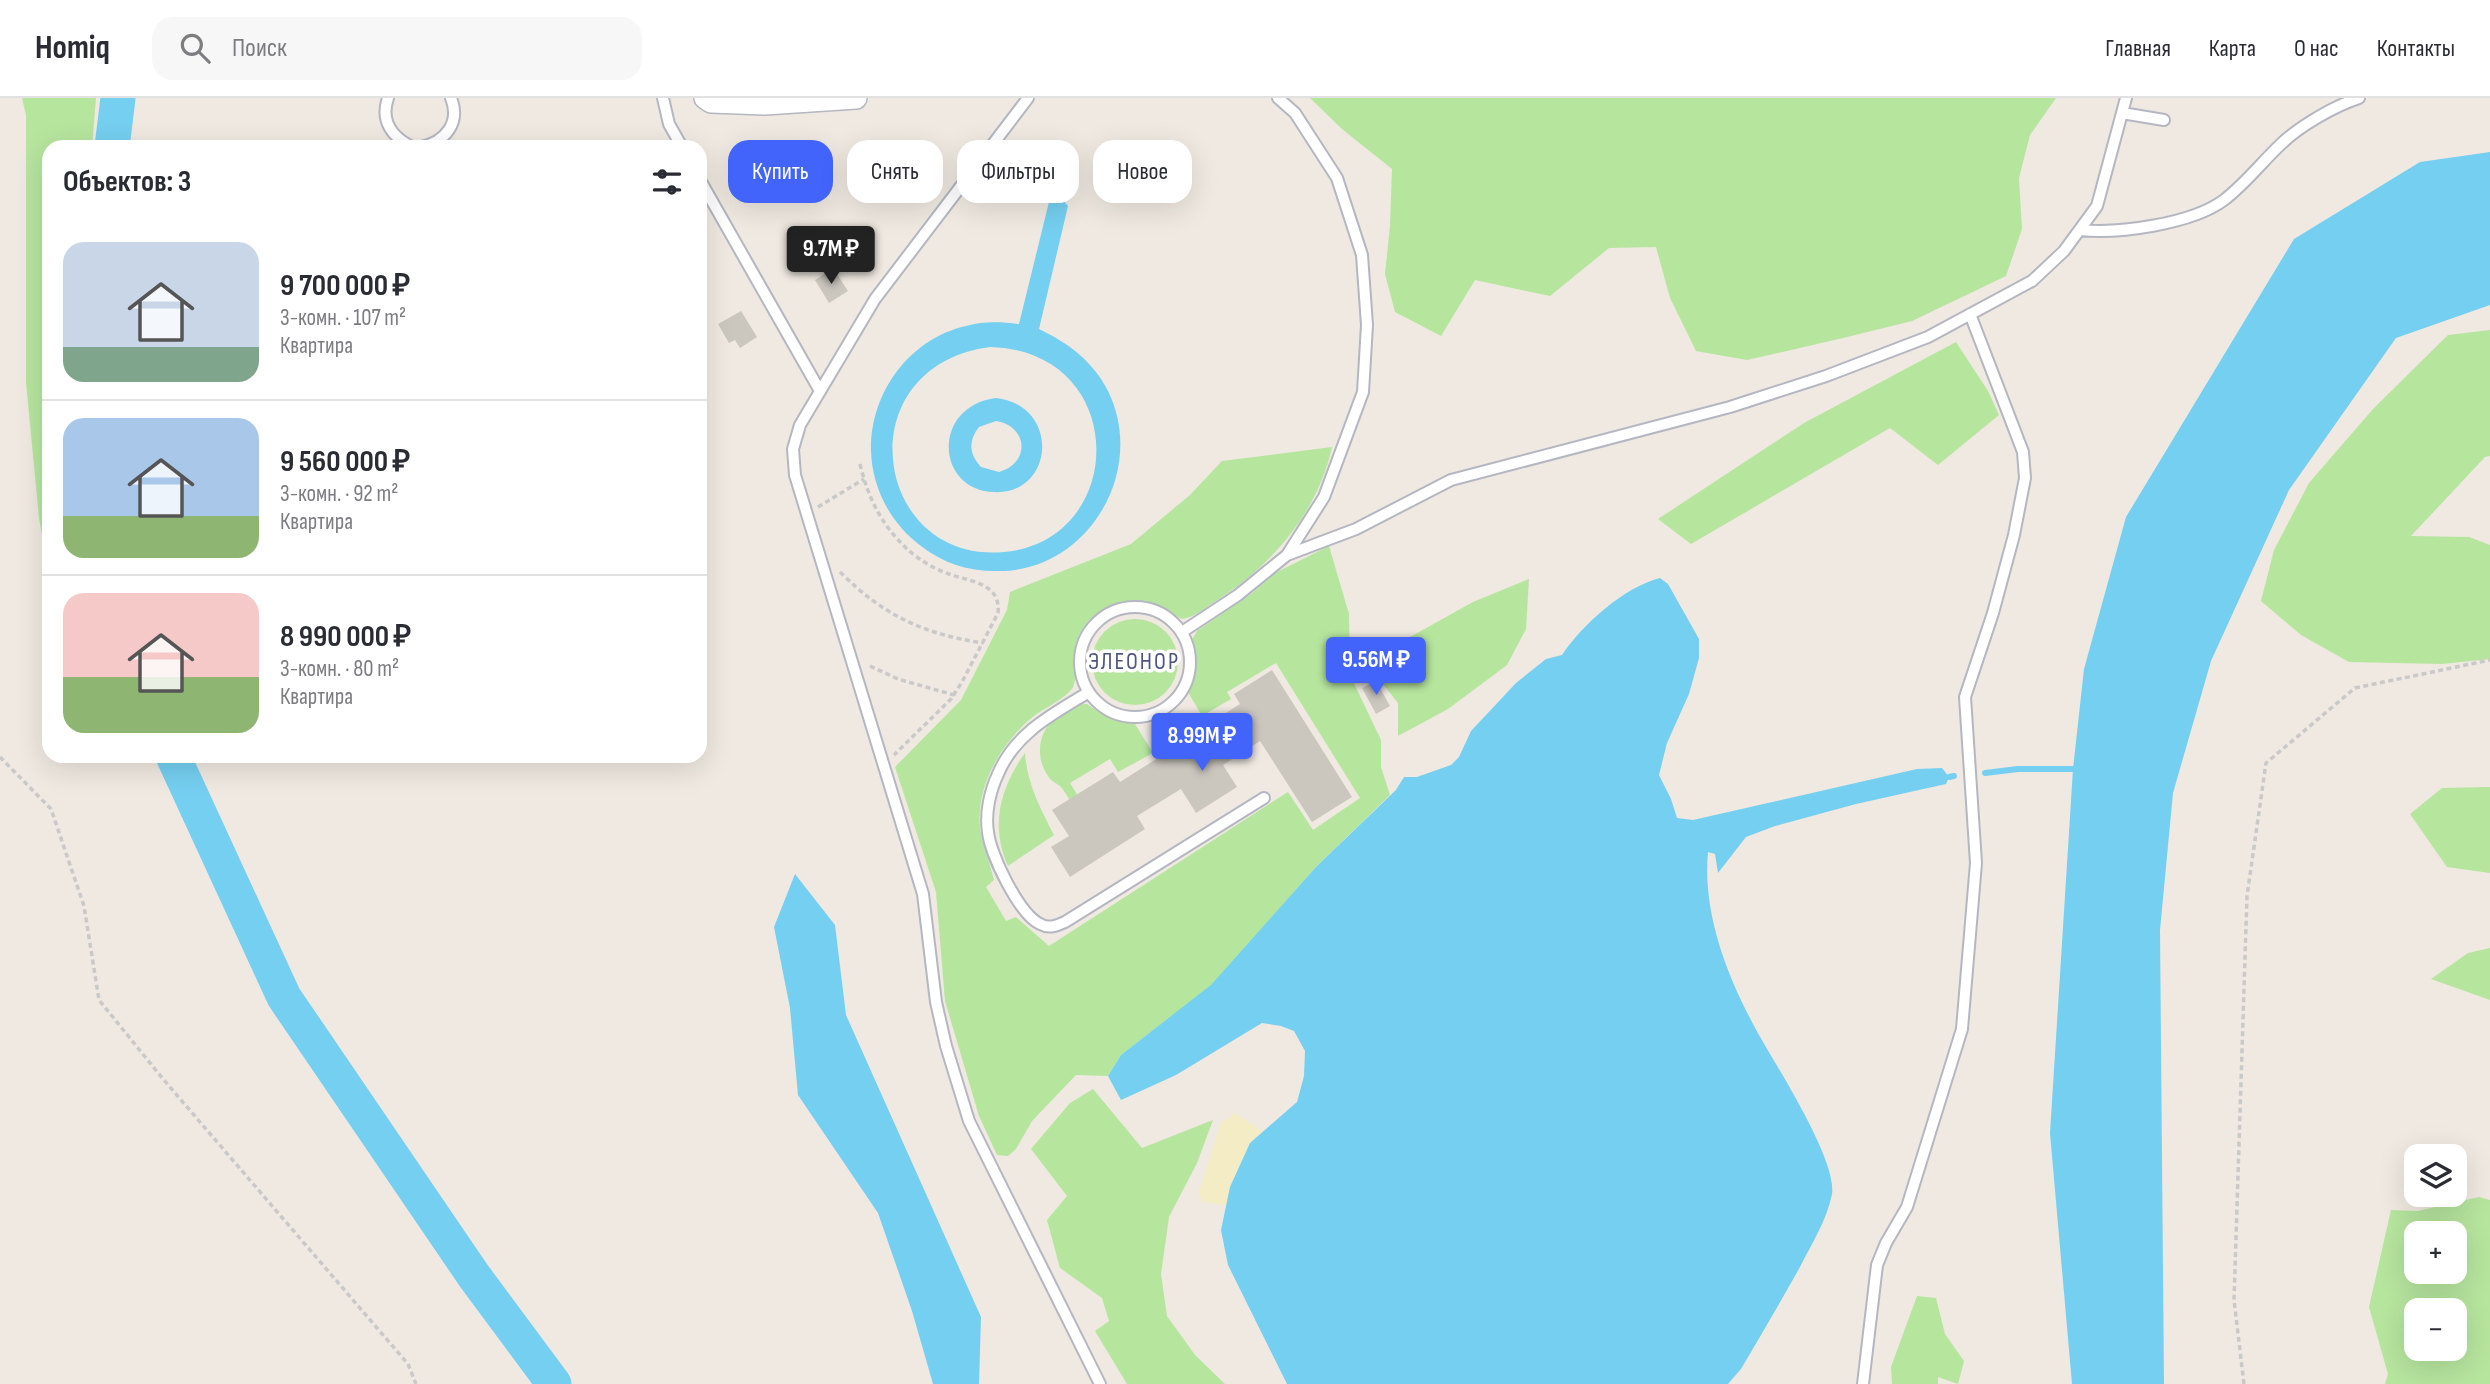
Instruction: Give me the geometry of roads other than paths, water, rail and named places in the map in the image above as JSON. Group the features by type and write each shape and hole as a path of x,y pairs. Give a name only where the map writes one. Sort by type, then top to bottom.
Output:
{"street":[{"path":"705,98 711,102 765,104 856,98"}],"lane":[{"path":"388,98 385,112 387,124 400,140"},
{"path":"439,140 451,128 454,117 451,98"},
{"path":"663,98 669,124 678,140"},
{"path":"1028,98 875,299 800,425 793,449 795,475 923,894 936,1002 946,1046 969,1121 1100,1384"},
{"path":"1182,632 1238,595 1287,555 1324,497 1363,392 1367,325 1362,255 1337,178 1295,113 1278,98"},
{"path":"1287,555 1356,529 1451,480 1754,399 1826,376 1928,337 2032,281 2064,251 2098,206 2126,98"},
{"path":"2080,230 2101,232 2178,220 2205,212 2225,200 2284,141 2341,104 2359,98"},
{"path":"2122,113 2164,120"},
{"path":"707,192 820,391"},
{"path":"1863,1384 1877,1265 1886,1243 1907,1207 1962,1028 1976,863 1965,697 1993,614 2014,535 2025,478 2022,452 1970,314"},
{"path":"1133,607 1152,609 1169,618 1182,632 1189,648 1187,682 1178,697 1165,708 1141,716 1115,714 1100,705 1089,692 1082,675 1081,655 1086,637 1098,622 1114,611 1133,607"},
{"path":"1089,692 1035,726 1017,744 998,774 990,797 987,816 992,852 1029,916 1039,924 1051,928 1065,922 1264,798"}],"water":[{"path":"2490,152 2490,305 2396,338 2289,490 2211,661 2173,793 2160,930 2164,1384 2072,1384 2050,1133 2073,769 2084,669 2126,517 2294,239 2420,162"},
{"path":"1049,203 1066,203 1068,206 1039,329 1079,354 1095,371 1108,391 1118,421 1120,452 1114,482 1102,510 1084,534 1060,554 1032,566 1000,571 968,568 948,562 930,552 910,537 892,516 875,478 871,451 872,430 886,389 911,356 927,343 973,324 1019,324","holes":["990,347 1036,357 1069,379 1089,411 1096,447 1091,483 1074,516 1045,540 1004,552 960,547 926,528 903,497 893,461 896,423 912,389 944,362"]},
{"path":"996,398 1017,404 1032,417 1040,432 1042,450 1038,466 1028,480 1013,489 993,492 974,487 960,477 952,463 949,447 952,430 960,416 975,404","holes":["996,421 1007,424 1014,430 1022,445 1017,461 999,472 981,467 971,447 975,432 979,427"]},
{"path":"1660,578 1668,584 1699,639 1699,658 1689,694 1667,743 1659,775 1677,818 1693,820 1917,769 1942,768 1949,777 1946,784 1856,804 1775,826 1746,837 1718,873 1715,854 1708,852 1709,900 1728,970 1748,1014 1804,1114 1825,1159 1832,1194 1823,1222 1756,1344 1728,1384 1287,1384 1228,1265 1221,1230 1230,1187 1250,1143 1297,1102 1304,1076 1305,1051 1294,1031 1262,1023 1176,1075 1121,1100 1108,1076 1121,1055 1211,985 1316,867 1396,790 1404,777 1417,777 1451,765 1459,757 1471,731 1516,683 1546,659 1562,655 1592,620 1618,598"},
{"path":"795,874 835,925 846,1015 981,1317 979,1384 933,1384 912,1311 878,1213 798,1095 790,1008 774,927"}],"waterway":[{"path":"113,140 118,98"},
{"path":"176,763 284,997 474,1276 554,1384"},
{"path":"1985,773 2018,769 2081,769"},
{"path":"1949,777 1954,776"}],"district":[{"name":"ЭЛЕОНОР","path":"1134,661"}]}
